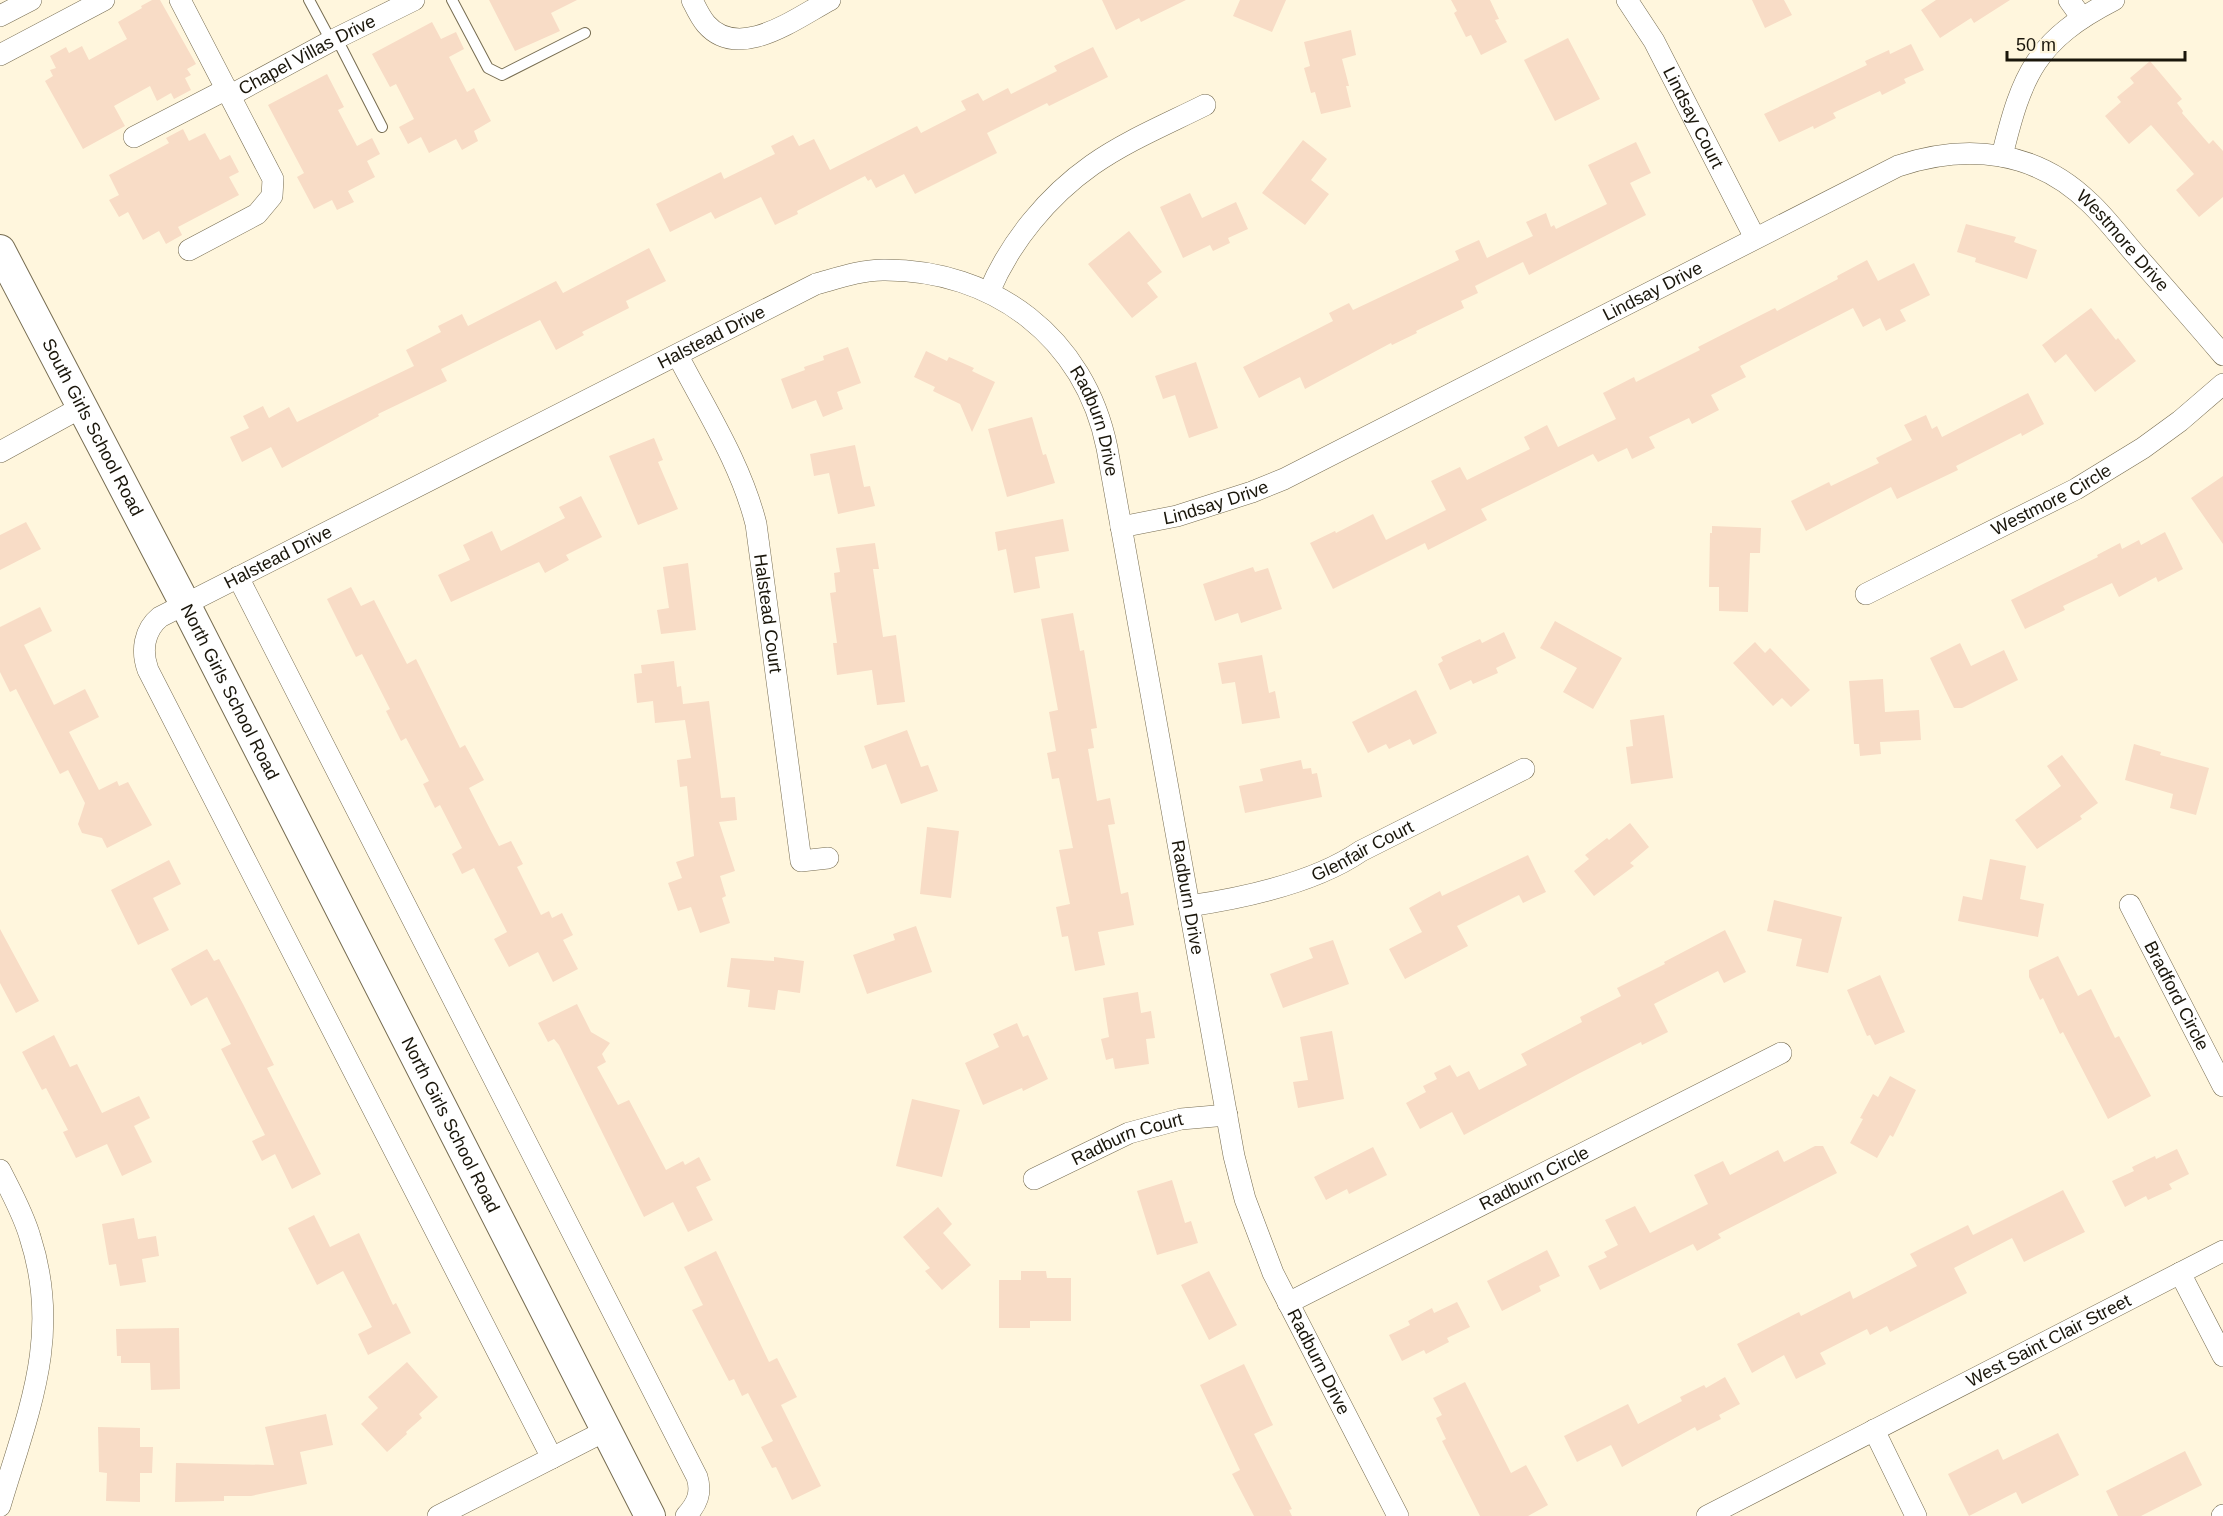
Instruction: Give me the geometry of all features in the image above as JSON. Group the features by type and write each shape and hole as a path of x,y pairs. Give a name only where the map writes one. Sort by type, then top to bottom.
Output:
{"main road":[{"name":"South Girls School Road","path":"0,250 185,604"},
{"name":"North Girls School Road","path":"185,604 650,1516"}],"street":[{"path":"0,16 31,0"},
{"path":"0,55 104,0"},
{"name":"Chapel Villas Drive","path":"180,0 273,179 272,196 256,214 189,250"},
{"name":"Chapel Villas Drive","path":"134,137 414,0"},
{"path":"692,0 701,18 711,29 723,37 733,39 755,38 830,0"},
{"name":"Lindsay Court","path":"1627,0 1654,41 1755,238"},
{"path":"2069,0 2082,18"},
{"path":"2002,156 2016,99 2032,68 2046,48 2082,18 2114,0"},
{"path":"989,292 1004,262 1029,226 1066,186 1091,165 1129,142 1205,105"},
{"name":"Lindsay Drive","path":"1121,527 1177,516 1252,492 1284,479 1898,166 1920,159 1955,153 2002,156"},
{"name":"Westmore Drive","path":"2002,156 2023,161 2063,181 2089,202 2223,355"},
{"name":"Halstead Drive","path":"185,604 816,284 848,275 881,270 926,272 958,279 989,292"},
{"name":"Radburn Drive","path":"989,292 1018,309 1044,330 1059,346 1095,404 1105,437 1227,1114 1245,1199 1259,1242 1288,1303 1398,1516"},
{"name":"Halstead Court","path":"678,356 735,465 753,513 760,544 801,861 828,858"},
{"name":"Westmore Circle","path":"1866,594 2076,489 2105,472 2180,422 2223,384"},
{"path":"0,452 82,406"},
{"path":"238,577 697,1477 699,1495 696,1505 686,1516"},
{"name":"North Girls School Road","path":"185,604 160,616 155,621 146,638 144,651 148,670 552,1458"},
{"name":"Glenfair Court","path":"1189,906 1245,896 1310,876 1524,769"},
{"name":"Bradford Circle","path":"2130,906 2223,1086"},
{"name":"Radburn Circle","path":"1288,1303 1781,1053"},
{"name":"Radburn Court","path":"1034,1179 1129,1133 1180,1119 1227,1114"},
{"path":"0,1170 23,1218 34,1249 43,1292 44,1325 38,1378 0,1506"},
{"name":"West Saint Clair Street","path":"1707,1516 2223,1251"},
{"path":"2180,1273 2223,1356"},
{"path":"438,1516 607,1430"},
{"path":"1874,1430 1916,1516"}],"lane":[{"path":"309,0 382,127"},
{"path":"452,0 488,68 502,75 585,33"}],"building":[{"path":"152,0 160,0 196,64 187,69 191,75 185,78 191,90 174,99 171,93 157,101 150,86 114,106 125,126 83,149 45,81 53,76 50,70 56,68 50,56 66,47 69,53 82,46 89,60 127,39 118,22"},
{"path":"489,0 577,0 551,13 560,31 515,51"},
{"path":"1102,0 1186,0 1141,22 1139,18 1116,30"},
{"path":"1240,0 1286,0 1272,32 1233,16"},
{"path":"1451,0 1490,0 1499,19 1495,20 1507,42 1481,55 1471,35 1466,37 1454,13 1457,11"},
{"path":"1752,0 1784,0 1792,15 1765,28"},
{"path":"1936,0 2010,0 1974,23 1971,18 1940,38 1921,10"},
{"path":"432,22 441,39 456,32 464,49 449,57 467,92 474,88 491,121 474,131 478,141 462,150 456,139 429,153 421,137 408,144 399,127 414,119 396,84 390,87 372,54"},
{"path":"1351,30 1356,55 1342,59 1349,86 1346,86 1351,107 1321,114 1315,92 1311,93 1304,68 1310,66 1304,42"},
{"path":"1568,38 1600,99 1555,121 1524,60"},
{"path":"1911,44 1924,70 1904,79 1906,83 1882,95 1880,91 1833,113 1836,118 1814,129 1813,126 1779,142 1764,114 1867,65 1865,61 1889,50 1890,54"},
{"path":"1093,47 1108,77 1049,106 1047,103 987,133 997,153 915,194 904,174 876,188 871,179 868,181 865,176 775,225 761,197 715,219 711,212 670,232 656,204 721,172 724,179 775,154 771,146 793,135 799,146 814,139 830,170 917,126 921,133 966,110 961,101 978,93 983,101 1008,88 1011,94 1057,71 1054,66"},
{"path":"2150,61 2182,99 2177,103 2182,113 2209,144 2213,140 2223,151 2223,197 2199,217 2176,190 2194,174 2151,125 2129,144 2105,116 2121,102 2117,97 2134,83 2130,78"},
{"path":"327,74 344,107 338,110 357,146 372,138 380,154 367,161 375,177 348,191 354,202 337,210 332,200 314,209 297,177 304,173 268,105"},
{"path":"183,129 189,141 205,133 220,160 230,155 239,172 229,177 239,195 178,227 182,235 166,244 159,231 143,240 128,212 119,217 109,200 119,195 109,175 169,143 166,138"},
{"path":"1303,140 1327,159 1311,180 1329,194 1305,225 1262,193"},
{"path":"1636,142 1651,173 1630,183 1646,215 1529,275 1523,262 1475,286 1478,293 1461,301 1464,308 1392,345 1391,343 1305,389 1300,377 1259,398 1243,367 1333,321 1329,313 1349,303 1353,310 1459,260 1455,251 1479,240 1487,258 1533,236 1526,222 1546,213 1551,227 1554,225 1556,229 1607,204 1588,165"},
{"path":"1190,193 1202,218 1236,202 1248,229 1228,238 1230,243 1213,251 1210,245 1183,258 1160,207"},
{"path":"1966,224 2016,237 2014,242 2037,250 2027,279 1975,262 1976,258 1957,252"},
{"path":"1129,231 1162,272 1147,283 1158,297 1132,318 1088,264"},
{"path":"649,248 666,281 626,301 629,308 582,332 584,335 556,350 540,320 441,369 447,381 378,414 379,416 282,468 271,447 242,462 230,437 249,428 243,416 263,406 269,418 289,407 297,422 414,366 406,350 441,332 438,326 462,314 468,326 556,281 563,293"},
{"path":"1867,260 1878,281 1914,263 1930,295 1900,310 1906,321 1886,331 1880,318 1863,327 1853,308 1740,366 1746,377 1711,395 1719,410 1692,424 1689,418 1649,437 1655,448 1632,459 1627,448 1598,462 1593,454 1481,509 1487,520 1428,550 1425,543 1333,589 1310,543 1373,514 1386,540 1446,510 1431,481 1460,467 1467,480 1530,449 1524,437 1547,425 1558,447 1616,419 1603,393 1634,377 1636,382 1700,350 1698,347 1775,308 1777,311 1838,279 1837,276"},
{"path":"2091,308 2136,361 2095,392 2066,354 2055,363 2042,345"},
{"path":"848,347 861,383 837,392 843,409 823,417 816,400 792,409 781,379 824,360 823,356"},
{"path":"926,351 947,361 949,357 974,368 972,371 995,382 972,432 960,404 933,391 935,387 914,377"},
{"path":"1196,362 1218,428 1189,438 1175,395 1163,399 1155,376"},
{"path":"2028,393 2044,424 1956,466 1958,470 1897,499 1891,487 1806,531 1791,501 1829,482 1831,486 1879,463 1876,458 1912,440 1904,425 1926,415 1932,429 1937,426 1942,437"},
{"path":"1032,417 1043,455 1046,454 1055,483 1007,497 988,429"},
{"path":"654,438 663,460 658,462 678,509 638,525 609,456"},
{"path":"855,445 864,487 870,486 875,506 838,514 829,473 814,476 810,454"},
{"path":"2223,476 2223,544 2191,498"},
{"path":"581,496 602,537 566,555 569,560 545,573 539,562 451,602 438,575 470,560 463,545 492,531 501,551 565,518 559,507"},
{"path":"1063,519 1069,551 1035,557 1040,588 1014,593 1006,549 998,551 995,532"},
{"path":"26,522 41,549 0,570 0,535"},
{"path":"1712,526 1761,528 1760,553 1750,553 1748,612 1719,611 1719,587 1709,587"},
{"path":"2165,532 2183,569 2158,582 2156,577 2119,597 2112,583 2063,606 2065,610 2025,629 2011,600 2098,557 2097,555 2120,543 2122,549 2139,540 2141,545"},
{"path":"875,543 879,569 873,569 883,637 896,635 905,702 877,705 872,670 837,675 833,643 837,643 830,593 836,592 834,573 840,572 836,548"},
{"path":"688,563 696,630 661,634 657,610 669,608 663,567"},
{"path":"1253,567 1255,572 1268,568 1282,609 1241,623 1238,613 1215,621 1203,584"},
{"path":"351,587 361,606 374,600 407,664 416,659 460,748 465,745 484,780 469,788 492,833 499,846 511,841 523,864 517,867 541,915 549,911 552,918 562,913 573,935 563,940 578,969 553,982 538,952 509,967 494,939 507,932 474,868 462,874 452,854 462,848 440,805 435,808 423,784 429,781 406,738 401,741 386,711 390,709 362,654 356,657 327,599"},
{"path":"40,607 52,631 24,645 54,705 85,689 99,717 69,732 99,790 117,781 119,786 128,782 152,825 107,848 102,838 82,833 78,824 85,803 68,770 60,774 16,689 10,692 0,672 0,627"},
{"path":"1073,613 1080,651 1084,650 1097,728 1091,729 1094,748 1088,749 1097,801 1110,798 1115,824 1108,825 1121,894 1128,892 1134,925 1098,932 1105,965 1075,971 1068,936 1062,937 1056,907 1070,904 1059,850 1073,848 1059,778 1052,779 1047,753 1056,751 1049,712 1058,710 1041,619"},
{"path":"1555,621 1622,658 1593,709 1563,692 1577,668 1540,648"},
{"path":"1504,632 1516,658 1496,668 1498,673 1473,684 1471,680 1450,690 1438,664 1443,661 1441,657 1480,639 1482,643"},
{"path":"1755,642 1765,653 1770,648 1810,690 1791,707 1782,698 1773,706 1733,663"},
{"path":"1960,643 1971,666 2004,650 2018,680 1962,708 1954,708 1930,658"},
{"path":"1262,655 1269,693 1275,691 1280,718 1242,724 1235,682 1222,684 1218,663"},
{"path":"674,661 677,687 681,686 683,704 709,701 721,798 735,797 737,820 719,822 735,871 720,876 726,896 722,898 730,923 700,933 691,907 678,911 668,883 682,878 676,862 694,856 687,786 680,787 677,760 691,758 685,720 655,723 653,701 637,703 634,674 642,673 641,665"},
{"path":"1883,679 1885,712 1919,710 1921,740 1880,742 1881,754 1860,756 1859,744 1854,744 1849,681"},
{"path":"1416,690 1437,733 1413,745 1410,739 1389,749 1386,744 1368,753 1352,722"},
{"path":"1664,715 1673,778 1631,784 1626,747 1633,746 1630,720"},
{"path":"907,730 921,767 928,765 938,791 901,804 886,764 872,769 864,746"},
{"path":"2134,744 2161,752 2160,755 2209,768 2196,815 2170,808 2173,794 2125,780"},
{"path":"2062,755 2098,803 2080,816 2082,819 2037,849 2015,820 2061,786 2047,766"},
{"path":"1301,760 1303,769 1311,768 1312,774 1317,773 1322,797 1245,813 1239,786 1263,781 1260,769"},
{"path":"1630,823 1649,847 1630,863 1634,866 1594,896 1574,871 1589,859 1585,855"},
{"path":"927,827 959,831 951,898 920,894"},
{"path":"1528,855 1546,892 1523,903 1519,895 1457,926 1468,946 1405,979 1389,949 1422,932 1409,908 1440,891 1442,896"},
{"path":"1990,859 2026,866 2020,899 2044,904 2038,937 1958,921 1963,896 1982,900"},
{"path":"169,860 181,884 153,898 169,930 138,945 111,890"},
{"path":"1774,900 1842,917 1828,973 1796,966 1802,939 1767,931"},
{"path":"916,926 932,972 867,994 853,955 895,940 893,934"},
{"path":"0,929 39,1001 16,1013 0,983"},
{"path":"1725,930 1746,972 1724,983 1718,971 1654,1004 1668,1032 1642,1045 1641,1042 1464,1135 1452,1112 1420,1129 1406,1103 1426,1092 1423,1086 1437,1079 1434,1073 1450,1065 1457,1077 1469,1071 1479,1090 1527,1065 1521,1054 1582,1022 1580,1017 1621,996 1617,988"},
{"path":"1333,940 1349,984 1283,1008 1270,974 1313,958 1309,948"},
{"path":"207,949 214,961 219,959 274,1065 267,1068 321,1174 292,1189 275,1154 262,1161 252,1141 265,1135 221,1049 231,1044 207,997 191,1006 171,969"},
{"path":"2058,956 2078,996 2091,989 2115,1038 2119,1036 2151,1096 2108,1119 2063,1032 2060,1034 2043,998 2040,1000 2029,977 2029,970"},
{"path":"774,957 804,961 800,993 778,990 775,1010 748,1007 750,990 727,987 731,958 774,961"},
{"path":"1880,975 1905,1032 1875,1045 1870,1035 1867,1036 1847,990"},
{"path":"1138,992 1141,1013 1151,1011 1155,1038 1146,1039 1149,1064 1115,1069 1113,1058 1106,1060 1101,1039 1109,1037 1103,998"},
{"path":"577,1004 591,1032 610,1043 602,1054 606,1062 597,1067 618,1105 629,1100 666,1170 683,1161 685,1165 699,1157 711,1180 696,1187 713,1220 688,1232 673,1202 644,1217 559,1045 554,1039 548,1042 538,1023"},
{"path":"1017,1023 1023,1037 1028,1035 1048,1079 1023,1091 1022,1088 983,1105 965,1063 999,1047 993,1034"},
{"path":"1332,1031 1344,1099 1298,1108 1293,1082 1308,1080 1300,1037"},
{"path":"54,1035 70,1067 77,1064 102,1113 139,1096 150,1118 134,1126 152,1162 122,1176 107,1144 76,1158 63,1132 68,1130 46,1088 42,1090 22,1052"},
{"path":"1890,1076 1916,1090 1893,1137 1890,1135 1877,1158 1850,1143 1873,1094 1878,1097"},
{"path":"912,1099 960,1110 942,1177 896,1166"},
{"path":"1815,1146 1823,1146 1837,1173 1718,1234 1721,1238 1697,1251 1693,1244 1600,1290 1588,1266 1607,1257 1604,1252 1618,1245 1605,1220 1635,1206 1650,1233 1708,1204 1694,1175 1723,1161 1730,1175 1778,1150 1784,1162"},
{"path":"1373,1147 1387,1175 1349,1194 1347,1189 1326,1200 1314,1177"},
{"path":"2177,1149 2189,1174 2169,1184 2172,1189 2148,1200 2146,1196 2125,1207 2112,1181 2134,1171 2132,1167"},
{"path":"1172,1180 1185,1223 1191,1221 1198,1243 1157,1255 1137,1191"},
{"path":"2063,1190 2085,1232 2024,1262 2012,1238 1954,1268 1967,1293 1890,1332 1887,1326 1870,1335 1867,1329 1820,1353 1826,1364 1796,1379 1784,1355 1752,1373 1737,1344 1799,1312 1801,1316 1850,1291 1853,1299 1917,1266 1910,1254 1968,1225 1973,1235"},
{"path":"938,1207 952,1224 943,1233 971,1265 942,1290 925,1271 930,1268 903,1237"},
{"path":"314,1215 330,1247 359,1233 393,1305 396,1303 411,1333 368,1355 358,1334 372,1327 343,1271 317,1285 288,1228"},
{"path":"134,1218 138,1239 156,1236 159,1256 142,1259 146,1282 120,1286 116,1264 109,1265 102,1224"},
{"path":"1547,1250 1560,1276 1539,1286 1541,1291 1502,1311 1487,1281"},
{"path":"716,1251 769,1362 777,1358 797,1397 781,1405 821,1486 792,1500 776,1467 772,1468 761,1447 773,1441 748,1393 742,1396 734,1379 729,1381 692,1310 703,1305 684,1267"},
{"path":"1021,1271 1046,1271 1047,1278 1071,1278 1071,1321 1030,1321 1030,1328 999,1328 999,1280 1021,1280"},
{"path":"1209,1271 1237,1325 1209,1340 1181,1285"},
{"path":"1457,1302 1470,1327 1447,1338 1449,1342 1426,1354 1424,1350 1402,1361 1389,1335 1410,1325 1408,1321 1432,1308 1434,1313"},
{"path":"179,1328 180,1389 151,1390 150,1363 121,1363 121,1356 117,1356 116,1329"},
{"path":"407,1362 438,1397 419,1414 422,1418 387,1452 361,1424 378,1408 368,1397"},
{"path":"1244,1364 1273,1425 1254,1434 1292,1509 1289,1510 1292,1516 1254,1516 1232,1474 1240,1470 1200,1385"},
{"path":"1725,1377 1740,1404 1719,1415 1721,1419 1697,1431 1695,1427 1622,1467 1611,1445 1577,1462 1564,1436 1628,1404 1638,1424 1682,1401 1680,1397 1704,1385 1706,1388"},
{"path":"1465,1382 1511,1473 1526,1465 1548,1505 1528,1516 1480,1516 1442,1441 1446,1439 1436,1418 1442,1415 1433,1398"},
{"path":"326,1414 333,1445 300,1452 307,1484 251,1496 224,1496 224,1501 175,1502 176,1463 274,1465 265,1427"},
{"path":"98,1427 140,1428 140,1447 153,1447 152,1473 140,1473 140,1502 106,1501 107,1473 99,1472"},
{"path":"2058,1433 2079,1475 2022,1504 2016,1492 1969,1516 1948,1474 1998,1449 2003,1460"},
{"path":"2185,1451 2202,1485 2141,1516 2118,1516 2106,1491"}]}
